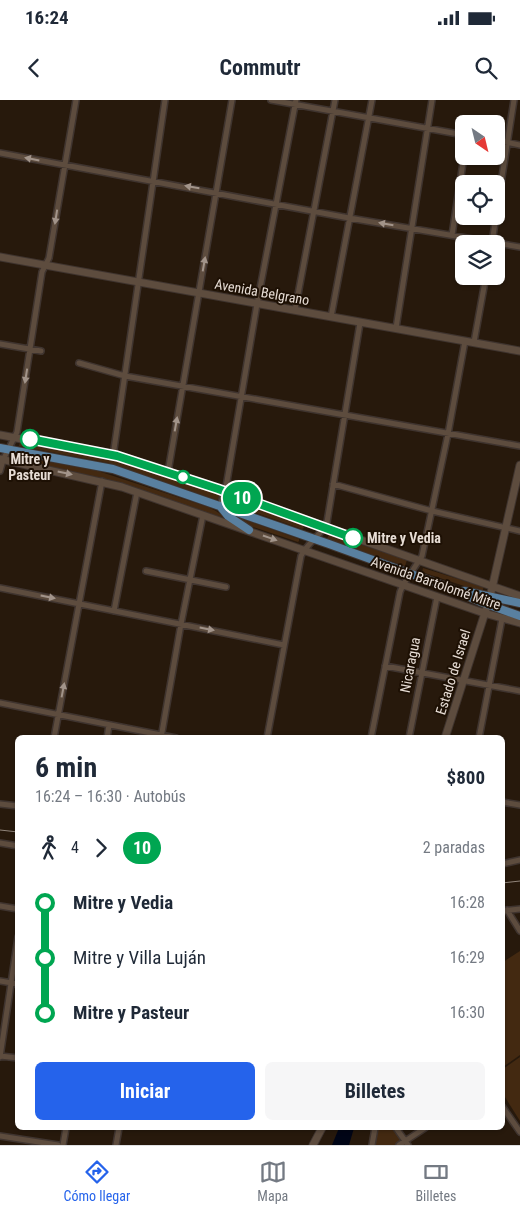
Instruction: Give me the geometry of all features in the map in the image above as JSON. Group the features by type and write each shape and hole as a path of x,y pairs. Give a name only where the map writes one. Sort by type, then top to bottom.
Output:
{"main road":[{"name":"Avenida Bartolomé Mitre","path":"0,448 113,469 314,538 447,587 489,600 520,616"},
{"path":"220,506 228,516 249,530"},
{"name":"Avenida Bartolomé Mitre","path":"489,600 520,603"}],"street":[{"path":"0,471 2,460 14,437 42,272 49,258 76,100"},
{"path":"113,456 165,100"},
{"path":"168,472 232,100"},
{"path":"271,100 295,102 455,133"},
{"path":"295,310 335,100"},
{"path":"331,317 372,100"},
{"path":"396,328 432,100"},
{"path":"502,175 514,100"},
{"path":"220,506 225,491 257,304 295,102"},
{"path":"507,142 520,145"},
{"path":"0,153 154,180 349,218 455,236"},
{"path":"452,235 463,165"},
{"path":"505,245 520,247"},
{"name":"Avenida Belgrano","path":"0,257 520,351"},
{"path":"474,342 484,285"},
{"path":"268,735 301,556 304,549 324,528 327,522 360,322"},
{"path":"372,735 403,585 419,560 432,511 465,341"},
{"path":"0,344 41,351"},
{"path":"79,363 125,376 520,446"},
{"name":"Avenida Bartolomé Mitre","path":"0,434 113,456 168,472 520,596"},
{"name":"Avenida Bartolomé Mitre","path":"2,460 102,481 137,492 437,597 502,619 520,623"},
{"name":"Estado de Israel","path":"446,735 489,600 520,465"},
{"path":"55,735 102,481"},
{"path":"333,484 432,511 520,531"},
{"path":"114,611 137,492"},
{"path":"161,735 202,515"},
{"path":"146,571 226,587"},
{"path":"0,588 284,644"},
{"name":"Nicaragua","path":"410,735 437,597"},
{"path":"480,735 502,619"},
{"path":"385,666 520,691"},
{"path":"0,703 156,735"},
{"path":"108,735 109,726"},
{"path":"505,802 520,805"},
{"path":"0,804 15,806"},
{"path":"0,843 15,846"},
{"path":"505,863 520,860"},
{"path":"0,906 15,908"},
{"path":"520,909 505,911 520,931"},
{"path":"15,957 0,1056 15,1058"},
{"path":"0,981 15,984"},
{"path":"505,1110 520,1132"},
{"path":"63,1145 66,1130"},
{"path":"116,1145 119,1130"},
{"path":"313,1145 321,1130"},
{"path":"372,1145 375,1130"},
{"path":"397,1130 407,1143"},
{"path":"399,1145 407,1143 423,1130"},
{"path":"0,1136 58,1145"}],"shaded area":[{"path":"20,442 111,459 167,475 220,493 219,499 217,500 109,463 19,446"},
{"path":"17,456 98,471 208,507 230,521 97,477 16,460"},
{"path":"229,499 303,525 304,528 302,529 228,503"},
{"path":"229,514 299,539 299,541 241,523"},
{"path":"329,534 407,560 405,566 327,539"},
{"path":"423,568 484,587 482,592 422,572"},
{"path":"520,951 520,1055 505,1066 505,961"},
{"path":"520,1057 520,1121 505,1097 505,1068"},
{"path":"378,1130 394,1130 401,1139 395,1145 375,1145"}],"water":[{"path":"338,1130 353,1130 349,1145 332,1145"}],"railway":[{"path":"0,830 15,832"},
{"path":"505,883 520,881"}],"bus line":[{"name":"10","path":"30,439 117,456 218,489 353,538"}],"place":[{"name":"Mitre y Pasteur","path":"30,439"},
{"name":"Mitre y Vedia","path":"353,538"}]}
